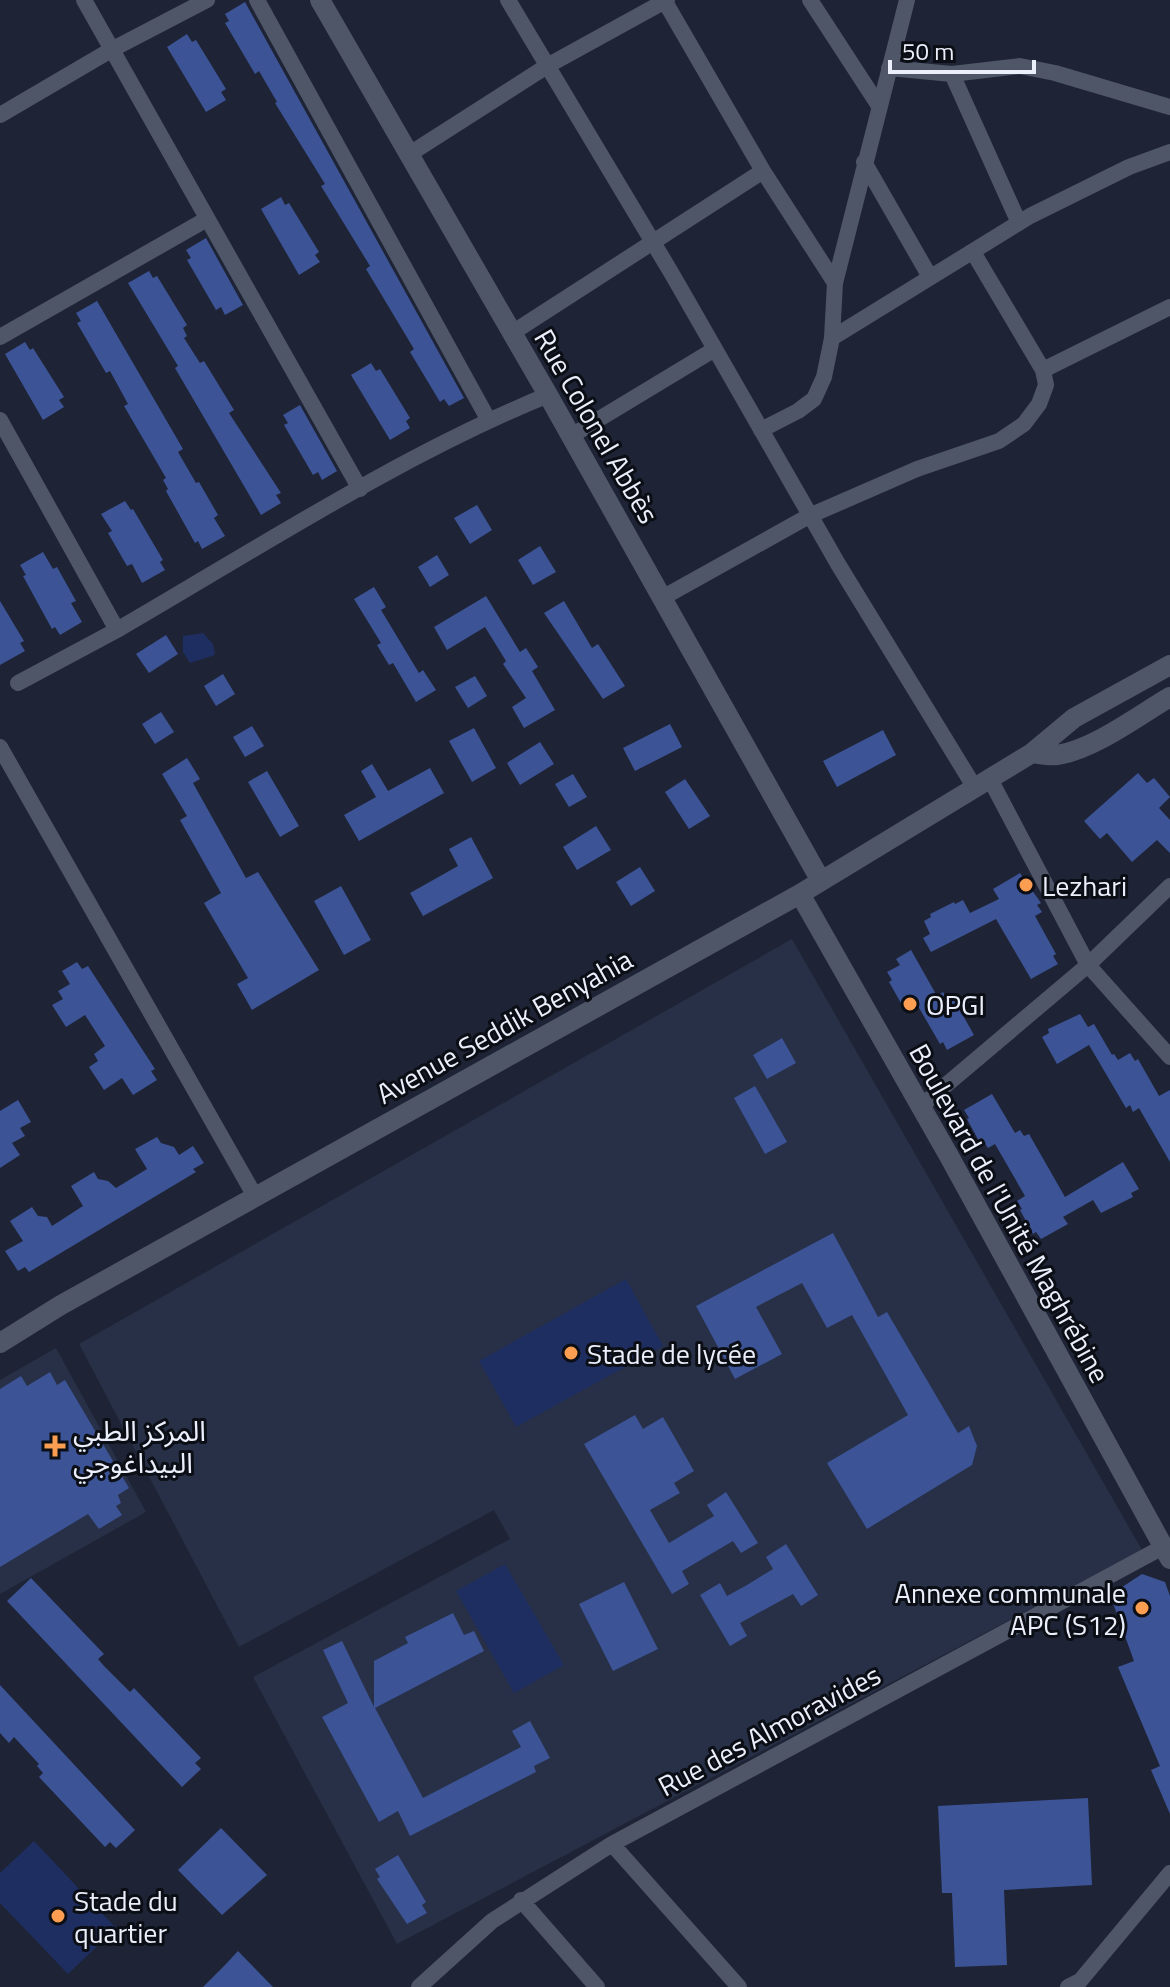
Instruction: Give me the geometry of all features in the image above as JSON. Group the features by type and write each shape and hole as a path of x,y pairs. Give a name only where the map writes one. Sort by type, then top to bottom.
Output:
{"street":[{"path":"84,0 360,489"},
{"path":"0,115 111,50 207,0"},
{"path":"257,0 488,419"},
{"name":"Rue Colonel Abbès","path":"320,0 548,395 821,881"},
{"path":"508,0 715,349 809,516 982,784 1088,965 1170,1057"},
{"path":"408,155 547,66 665,0 763,171 835,283"},
{"path":"810,0 879,106"},
{"path":"761,430 814,399 824,377 832,338 835,283 907,0"},
{"path":"889,68 952,74 1020,66 1055,73 1170,107"},
{"path":"952,74 1019,223"},
{"path":"832,338 1019,223 1112,175 1170,152"},
{"path":"864,162 930,277"},
{"path":"512,333 763,171"},
{"path":"0,337 207,219"},
{"path":"662,598 809,516 906,474 999,441 1024,424 1039,404 1046,385 1043,370 973,252"},
{"path":"1043,370 1170,307"},
{"path":"571,436 715,349"},
{"path":"18,683 488,419 548,395"},
{"path":"0,420 117,630"},
{"name":"Avenue Seddik Benyahia","path":"0,1343 61,1305 800,894 1032,753 1074,718 1170,665"},
{"path":"1032,753 1055,756 1071,751 1170,697"},
{"path":"0,747 256,1198"},
{"path":"920,1107 1088,965 1170,886"},
{"name":"Boulevard de l'Unité Maghrébine","path":"800,894 1166,1553"},
{"name":"Rue des Almoravides","path":"419,1987 492,1921 612,1844 1166,1553"},
{"path":"612,1844 739,1987"},
{"path":"1068,1987 1080,1981 1170,1873"},
{"path":"521,1900 597,1987"}],"shaded area":[{"path":"203,633 213,644 215,655 190,663 183,652 183,636"},
{"path":"792,939 1142,1550 397,1944 253,1677 510,1539 494,1510 239,1647 79,1344"},
{"name":"Stade de lycée","path":"626,1279 663,1346 516,1427 479,1361"},
{"name":"المركز الطبي البيداغوجي","path":"56,1348 146,1512 0,1594 0,1380"},
{"path":"505,1564 564,1665 514,1693 456,1591"},
{"name":"Stade du quartier","path":"34,1841 116,1928 68,1974 0,1903 0,1873"}],"building":[{"path":"245,2 464,398 449,406 444,399 440,402 410,352 414,349 366,269 370,266 321,186 325,184 259,71 255,74 225,23 229,21 225,14"},
{"path":"187,34 192,42 196,40 226,89 221,92 226,100 206,112 167,47"},
{"path":"281,197 285,205 289,203 319,252 315,255 320,262 299,275 261,209"},
{"path":"206,238 243,305 225,315 221,307 216,310 187,260 191,258 186,250"},
{"path":"149,271 153,278 157,276 187,325 183,328 187,336 184,338 200,363 204,361 234,410 229,413 281,493 276,495 281,503 261,515 128,283"},
{"path":"97,301 183,449 178,452 218,515 214,518 225,536 202,549 198,541 195,543 166,491 168,489 163,480 166,478 124,406 128,404 110,371 106,373 77,323 81,321 76,313"},
{"path":"25,342 30,350 33,348 64,397 59,400 64,407 43,420 5,354"},
{"path":"371,363 376,371 380,369 410,418 406,421 410,428 390,440 351,375"},
{"path":"300,405 337,471 322,480 318,472 313,475 284,425 288,423 283,415"},
{"path":"125,501 163,560 160,562 165,570 142,583 132,564 127,566 101,514"},
{"path":"477,505 492,530 470,544 454,518"},
{"path":"540,546 556,572 533,585 518,560"},
{"path":"43,552 53,569 57,567 76,601 71,603 82,622 60,635 55,627 52,629 20,565"},
{"path":"437,555 449,575 430,587 418,567"},
{"path":"374,587 386,607 381,610 419,673 423,670 436,690 416,702 393,663 389,665 377,645 381,643 354,599"},
{"path":"486,596 520,652 526,648 538,667 532,671 555,710 524,728 512,707 526,698 503,664 506,661 485,627 447,650 434,627"},
{"path":"0,601 24,641 20,643 25,651 0,665"},
{"path":"564,601 592,648 598,644 625,686 603,699 544,613"},
{"path":"166,635 178,654 149,673 136,654"},
{"path":"223,674 235,694 216,706 204,686"},
{"path":"475,676 487,696 468,708 455,687"},
{"path":"161,712 174,732 155,744 142,724"},
{"path":"670,724 682,747 635,771 623,748"},
{"path":"252,726 264,746 245,757 233,737"},
{"path":"474,728 496,768 472,782 449,741"},
{"path":"883,730 896,755 837,787 823,761"},
{"path":"540,742 554,764 520,785 507,763"},
{"path":"187,758 200,779 193,783 246,878 258,872 319,970 252,1010 237,984 248,978 204,903 221,893 180,820 187,816 162,774"},
{"path":"372,764 388,791 430,768 444,793 359,841 344,815 376,797 361,771"},
{"path":"267,771 299,826 280,837 248,782"},
{"path":"1138,773 1147,783 1154,778 1170,797 1159,808 1170,820 1170,853 1157,840 1132,862 1107,833 1100,839 1084,821"},
{"path":"573,774 587,797 569,807 555,784"},
{"path":"685,779 710,816 689,829 665,792"},
{"path":"596,826 611,850 577,870 563,847"},
{"path":"471,837 493,878 423,916 410,893 458,866 449,849"},
{"path":"640,867 655,891 631,906 616,882"},
{"path":"1020,873 1041,903 1037,905 1042,912 1035,916 1056,954 1053,956 1058,964 1031,979 996,919 931,952 923,938 930,934 924,921 931,917 930,914 963,900 970,913 999,899 993,889"},
{"path":"341,886 371,940 344,955 314,901"},
{"path":"911,950 937,996 943,992 947,998 952,996 974,1035 947,1050 943,1042 940,1044 918,1006 910,1011 906,1003 902,1005 889,982 892,980 887,972 900,965 896,959"},
{"path":"77,962 82,969 88,966 155,1069 151,1071 157,1080 133,1095 122,1078 104,1090 89,1067 98,1061 94,1054 105,1046 85,1015 66,1027 52,1005 63,999 58,991 70,984 62,971"},
{"path":"1080,1014 1088,1027 1094,1024 1118,1060 1130,1053 1135,1061 1138,1059 1159,1096 1170,1090 1170,1162 1139,1108 1133,1112 1130,1105 1126,1108 1089,1045 1057,1064 1042,1037 1049,1033 1048,1029"},
{"path":"782,1038 796,1063 767,1079 753,1055"},
{"path":"755,1086 787,1142 765,1154 734,1098"},
{"path":"992,1094 1015,1133 1020,1130 1024,1136 1029,1134 1065,1197 1123,1162 1139,1189 1131,1193 1133,1197 1101,1213 1093,1200 1063,1217 1068,1224 1041,1239 1036,1232 1033,1234 1017,1201 1025,1196 995,1144 988,1148 983,1141 980,1143 964,1110"},
{"path":"18,1100 31,1122 20,1128 25,1136 12,1143 20,1155 0,1168 0,1111"},
{"path":"157,1137 161,1143 174,1147 179,1155 193,1146 204,1163 193,1169 196,1172 29,1272 25,1267 18,1271 5,1251 23,1241 10,1221 32,1207 38,1216 47,1217 52,1226 83,1206 71,1186 94,1172 98,1179 108,1181 116,1188 147,1169 135,1149"},
{"path":"833,1233 878,1317 887,1312 958,1433 969,1426 977,1446 972,1465 867,1529 827,1463 908,1415 852,1315 827,1328 802,1283 756,1307 782,1354 735,1379 696,1306"},
{"name":"المركز الطبي البيداغوجي","path":"50,1372 57,1385 65,1380 129,1488 118,1495 121,1503 116,1506 122,1515 99,1529 88,1514 0,1567 0,1389 21,1376 27,1386"},
{"path":"635,1415 643,1429 663,1417 694,1471 674,1483 680,1493 650,1510 669,1543 714,1516 707,1505 726,1492 758,1543 741,1553 733,1541 682,1571 689,1584 672,1594 584,1444"},
{"path":"786,1544 818,1595 801,1606 793,1594 740,1623 747,1636 730,1646 700,1595 720,1583 727,1596 747,1585 773,1569 766,1557"},
{"path":"1142,1574 1165,1582 1170,1596 1170,1814 1151,1770 1160,1766 1118,1667 1134,1661 1110,1595"},
{"path":"31,1578 104,1654 98,1659 104,1666 130,1692 134,1688 201,1758 195,1763 201,1769 182,1787 7,1601"},
{"path":"624,1582 658,1649 613,1671 579,1604"},
{"path":"453,1613 464,1635 474,1631 484,1651 375,1708 423,1798 521,1747 512,1731 530,1721 550,1758 534,1766 536,1772 410,1836 398,1811 379,1822 322,1717 348,1703 323,1650 342,1641 374,1707 374,1661 408,1643 405,1637"},
{"path":"0,1685 135,1830 116,1848 110,1842 105,1847 39,1777 43,1773 37,1766 39,1764 14,1737 9,1743 0,1733"},
{"path":"1088,1798 1092,1885 1004,1890 1007,1965 955,1967 952,1893 942,1893 938,1806"},
{"path":"221,1828 267,1875 222,1915 178,1870"},
{"path":"398,1855 426,1902 422,1905 427,1913 407,1924 377,1879 380,1877 375,1869"},
{"path":"238,1951 273,1987 203,1987 225,1965"}],"place":[{"name":"Lezhari","path":"1026,885"},
{"name":"OPGI","path":"910,1004"},
{"name":"Stade de lycée","path":"571,1353"},
{"name":"المركز الطبي البيداغوجي","path":"55,1446"},
{"name":"Annexe communale APC (S12)","path":"1142,1608"},
{"name":"Stade du quartier","path":"58,1916"}]}
